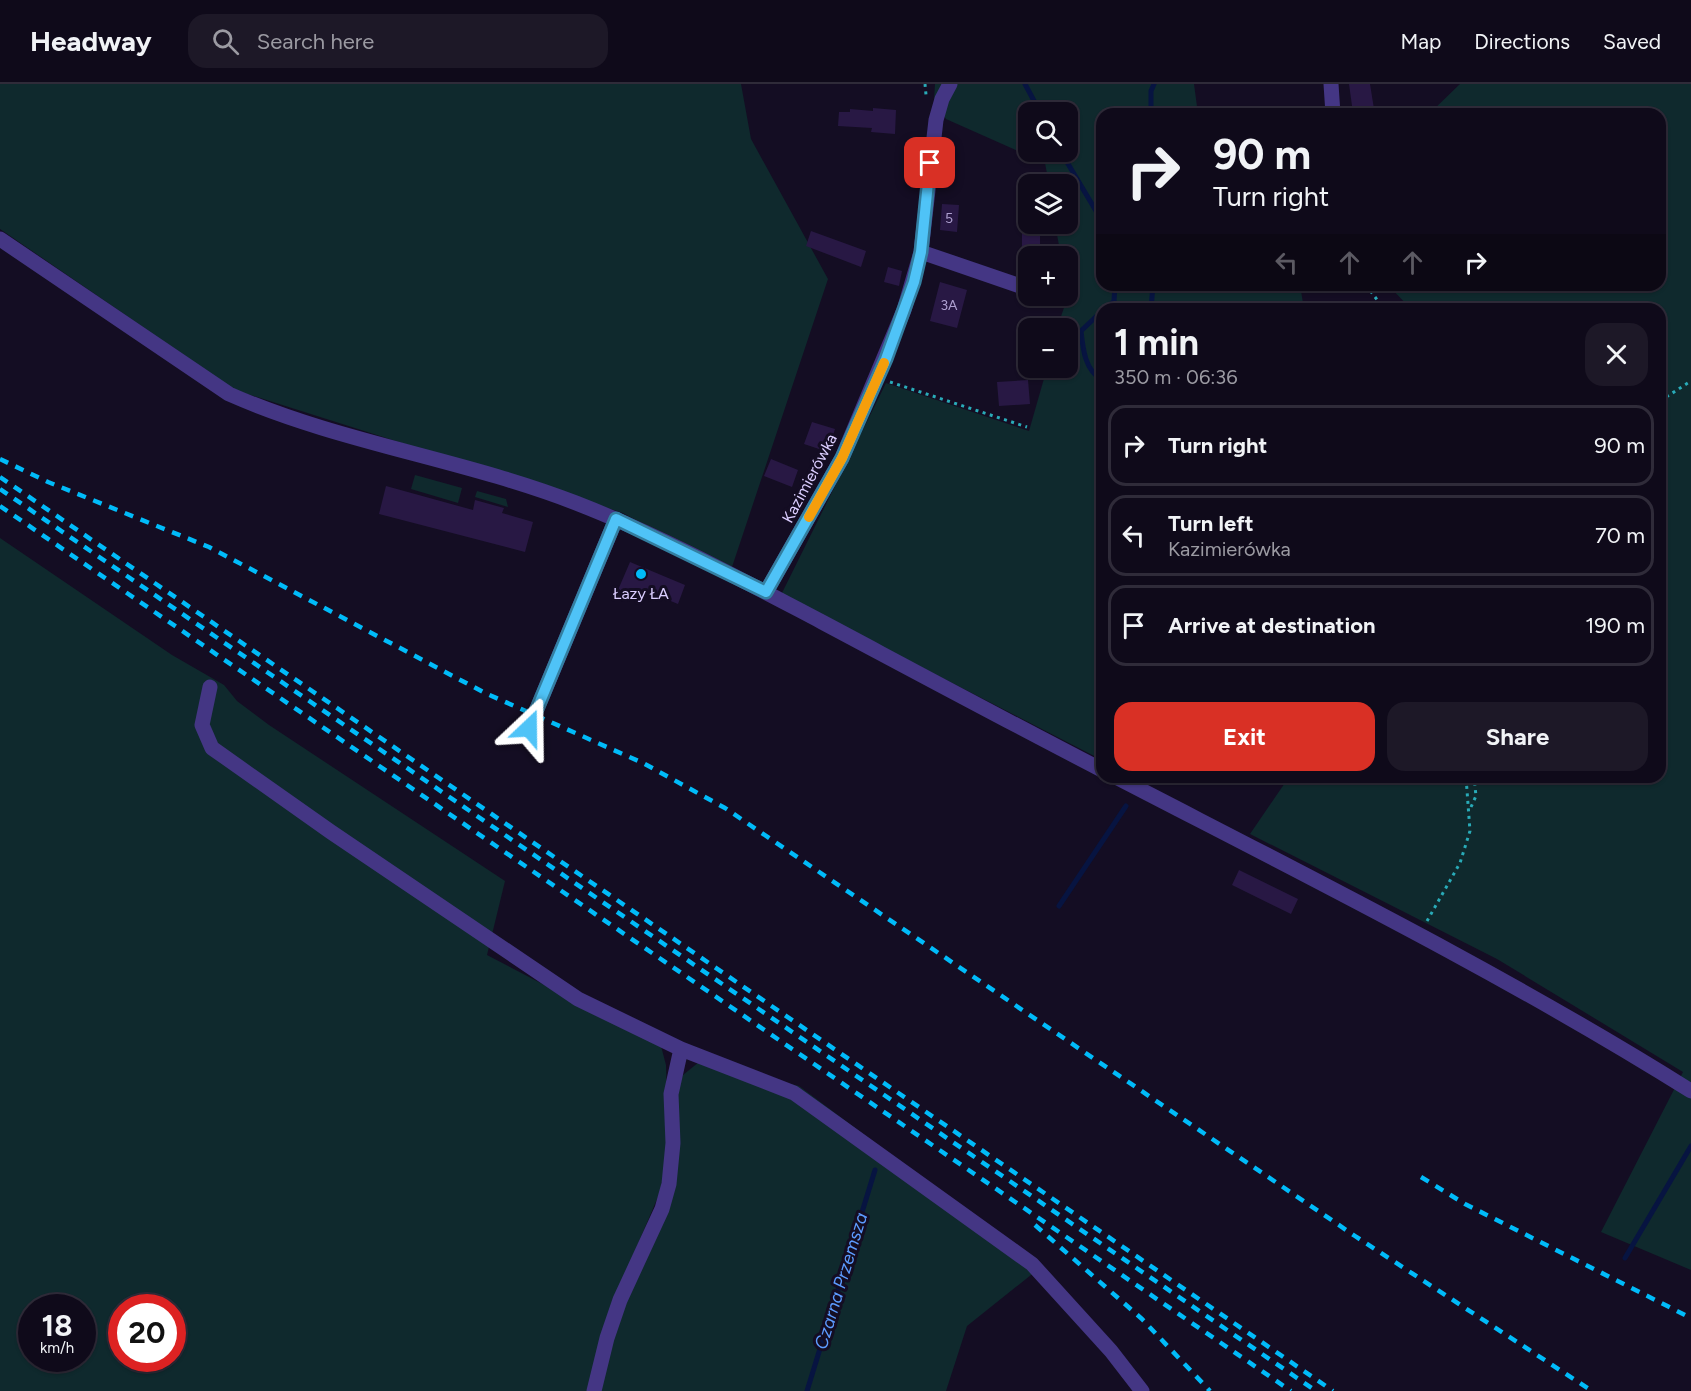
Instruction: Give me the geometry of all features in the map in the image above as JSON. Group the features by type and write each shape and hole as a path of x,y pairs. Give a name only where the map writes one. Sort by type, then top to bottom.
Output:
{"street":[{"name":"Kazimierówka","path":"766,592 842,458 877,378 914,282 921,252 936,120 942,99 951,84"},
{"path":"1331,84 1333,108"},
{"path":"0,239 229,394 266,410 312,425 538,488 616,519 766,592 1096,767"},
{"path":"921,252 1018,285"},
{"path":"529,728 616,519"},
{"path":"210,687 202,725 212,748 331,832 578,999 681,1048 794,1093 1032,1264 1111,1351 1142,1391"},
{"path":"1127,783 1418,935 1618,1045 1691,1091"},
{"path":"594,1391 616,1310 662,1209 669,1184 674,1143 671,1094 681,1048"}],"path":[{"path":"877,378 1027,427"},
{"path":"1666,397 1691,381"},
{"path":"1418,935 1460,863 1470,831 1467,783"},
{"path":"1470,809 1476,796 1475,783"}],"green space":[{"path":"0,84 741,84 751,139 828,279 730,573 623,513 235,390 0,229"},
{"path":"935,84 1194,84 1197,108 1096,108 1096,291 1301,291 1303,303 1096,303 1096,757 781,595 886,383 1029,431 1044,378 1078,378 1078,318 1060,318 1065,306 1078,306 1078,246 1059,246 1057,234 1078,234 1078,174 1047,174 1043,162 1078,162 1078,102 1018,102 1018,151 946,119 934,100"},
{"path":"1460,84 1691,84 1691,1270 1601,1232 1683,1072 1497,959 1250,834 1285,783 1666,783 1666,303 1405,303 1394,291 1666,291 1666,108 1435,108"},
{"path":"415,475 462,488 458,503 411,489"},
{"path":"477,491 506,499 508,507 475,497"},
{"path":"0,538 172,655 224,685 237,701 269,725 505,881 487,955 661,1046 666,1065 668,1151 660,1192 607,1317 587,1391 0,1391"},
{"path":"699,1062 799,1086 1041,1267 967,1326 946,1391 599,1391 616,1326 670,1201 678,1089 683,1075"}],"building":[{"path":"1349,84 1370,84 1374,108 1352,108"},
{"path":"873,108 896,110 895,134 871,132 872,128 838,126 839,112 850,112 850,109 873,111"},
{"path":"942,204 959,205 957,232 940,230"},
{"path":"811,231 866,251 861,267 806,246"},
{"path":"1022,234 1040,234 1040,246 1022,246"},
{"path":"888,267 902,271 899,286 884,282"},
{"path":"940,282 967,290 957,328 930,321"},
{"path":"1028,380 1030,404 999,406 997,382"},
{"path":"812,422 835,429 828,452 804,444"},
{"path":"771,459 798,470 792,487 764,476"},
{"path":"386,486 473,510 475,500 504,508 502,513 533,522 525,552 379,514"},
{"name":"Łazy ŁA","path":"630,562 685,585 678,604 644,590 641,599 618,590"},
{"path":"1239,870 1298,899 1291,914 1232,885"}],"waterway":[{"name":"Czarna Przemsza","path":"1025,84 1035,102"},
{"path":"1151,108 1151,91 1154,84"},
{"name":"Czarna Przemsza","path":"1067,162 1096,211"},
{"name":"Czarna Przemsza","path":"1112,303 1115,291"},
{"path":"1152,291 1152,303"},
{"name":"Czarna Przemsza","path":"1096,317 1081,331 1088,365 1096,376"},
{"name":"Czarna Przemsza","path":"1059,906 1126,806"},
{"name":"Czarna Przemsza","path":"1625,1258 1691,1146"},
{"name":"Czarna Przemsza","path":"807,1391 875,1170"}],"railway":[{"path":"0,459 48,482 209,547 485,693 643,763 725,808 1355,1236 1592,1391"},
{"path":"0,477 1333,1391"},
{"path":"0,489 1316,1391"},
{"path":"0,506 1291,1391"},
{"path":"1421,1177 1465,1204 1691,1318"},
{"path":"1035,1225 1142,1319 1210,1391"}],"slow traffic":[{"path":"809,517 842,458 884,363"}],"place":[{"name":"Łazy ŁA","path":"641,574"}],"route":[{"path":"529,728 616,519 766,592 842,458 886,359 914,282 921,252 930,163"}]}
